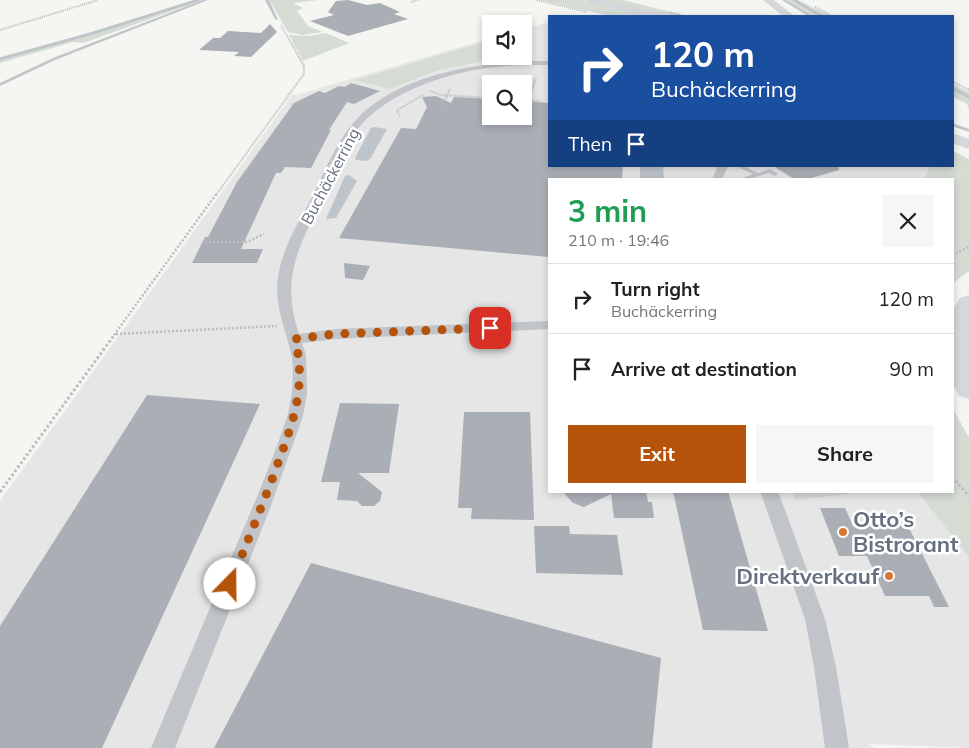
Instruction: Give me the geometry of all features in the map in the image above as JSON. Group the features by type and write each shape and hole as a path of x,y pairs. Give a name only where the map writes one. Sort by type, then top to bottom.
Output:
{"highway":[{"path":"969,303 959,327 961,364 969,389"}],"main road":[{"path":"591,0 654,15"},
{"path":"768,0 788,15"},
{"path":"954,138 969,145"}],"street":[{"name":"Buchäckerring","path":"163,748 260,511 295,416 300,374 299,355 286,314 283,287 292,249 341,150 362,118 380,104 446,74 501,64 548,63"},
{"path":"292,333 335,334 548,325"},
{"path":"770,493 815,619 826,667 836,748"}],"lane":[{"path":"0,85 54,59 206,0"},
{"path":"267,0 277,18"},
{"path":"784,0 808,15"},
{"path":"954,125 969,131"},
{"path":"740,167 759,176 770,171 774,174"}],"path":[{"path":"0,30 98,0"},
{"path":"411,2 418,0"},
{"path":"537,0 588,12"},
{"path":"0,492 304,74 304,66 277,18"},
{"path":"532,90 536,77"},
{"path":"954,82 969,90"},
{"path":"400,116 397,111 401,107 439,88"},
{"path":"426,89 447,95 482,97"},
{"path":"442,106 450,89"},
{"path":"532,100 542,101"},
{"path":"205,242 248,242 264,234"},
{"path":"954,254 969,247"},
{"path":"116,334 292,333"},
{"path":"954,479 969,496"}],"shaded area":[{"path":"195,0 203,0 83,43 73,42 0,63 0,57 88,33"},
{"path":"269,0 319,0 293,3 303,8 297,11 308,26 323,32 302,35 288,32"},
{"path":"541,0 583,0 647,15 606,15"},
{"path":"597,0 623,0 682,15 663,15"},
{"path":"786,0 798,0 828,15 810,15"},
{"path":"548,22 548,167 930,167 925,178 548,178 548,493 919,493 969,557 969,748 868,744 875,748 0,748 0,501 292,95 482,41 482,65 532,65 532,27"},
{"path":"326,33 349,43 303,61 289,35 309,36"},
{"path":"482,43 482,61 438,70 390,89 355,80"},
{"path":"954,84 969,92 969,109 967,104 954,98"},
{"path":"371,128 387,129 370,159 366,161 356,160 355,158"},
{"path":"954,152 969,159 969,271 954,282 954,178 925,178 930,167 954,167"},
{"path":"640,167 663,167 664,178 640,178"},
{"path":"349,175 357,181 336,218 326,219 345,176"},
{"path":"954,411 969,438 969,557 919,493 954,493"},
{"path":"793,493 848,493 848,494 795,500"}],"building":[{"path":"348,0 367,5 380,3 400,12 394,14 408,19 348,36 310,21 334,15 328,12 336,1"},
{"path":"270,24 277,32 251,57 234,56 239,52 199,50 213,38 220,38 228,31 261,33"},
{"path":"351,83 380,91 354,104 347,102 329,130 331,130 311,168 285,167 281,173 276,173 241,249 263,249 257,263 192,263 237,182 294,103 319,91 325,93 339,86 345,87"},
{"path":"436,96 451,103 454,97 482,99 482,125 532,125 532,102 548,103 548,167 623,167 622,178 548,178 548,257 339,238 401,128 416,129 427,107 422,97"},
{"path":"775,167 838,167 839,170 811,178 792,178"},
{"path":"344,263 370,266 363,280 345,278"},
{"path":"147,395 260,404 102,748 0,748 0,626"},
{"path":"340,403 399,404 389,473 358,473 382,492 380,501 374,506 362,506 357,501 337,500 340,482 321,482"},
{"path":"464,412 530,412 534,520 471,519 472,508 458,508"},
{"path":"564,493 646,493 648,502 652,502 654,518 614,518 611,494 584,507 573,503"},
{"path":"673,493 729,493 768,631 703,630"},
{"path":"820,508 845,508 853,526 908,526 949,607 934,607 929,596 885,596 867,556 839,556"},
{"path":"534,526 569,526 570,534 617,535 623,575 536,573"},
{"path":"311,563 661,658 652,748 214,748"}],"waterway":[{"path":"0,59 90,34 198,0"},
{"path":"794,0 819,15"},
{"path":"954,89 969,97"}],"place":[{"name":"Otto’s Bistrorant","path":"843,532"},
{"name":"Direktverkauf","path":"889,576"}],"route":[{"path":"230,584 260,511 295,416 300,374 299,355 295,339 335,334 490,328"}]}
